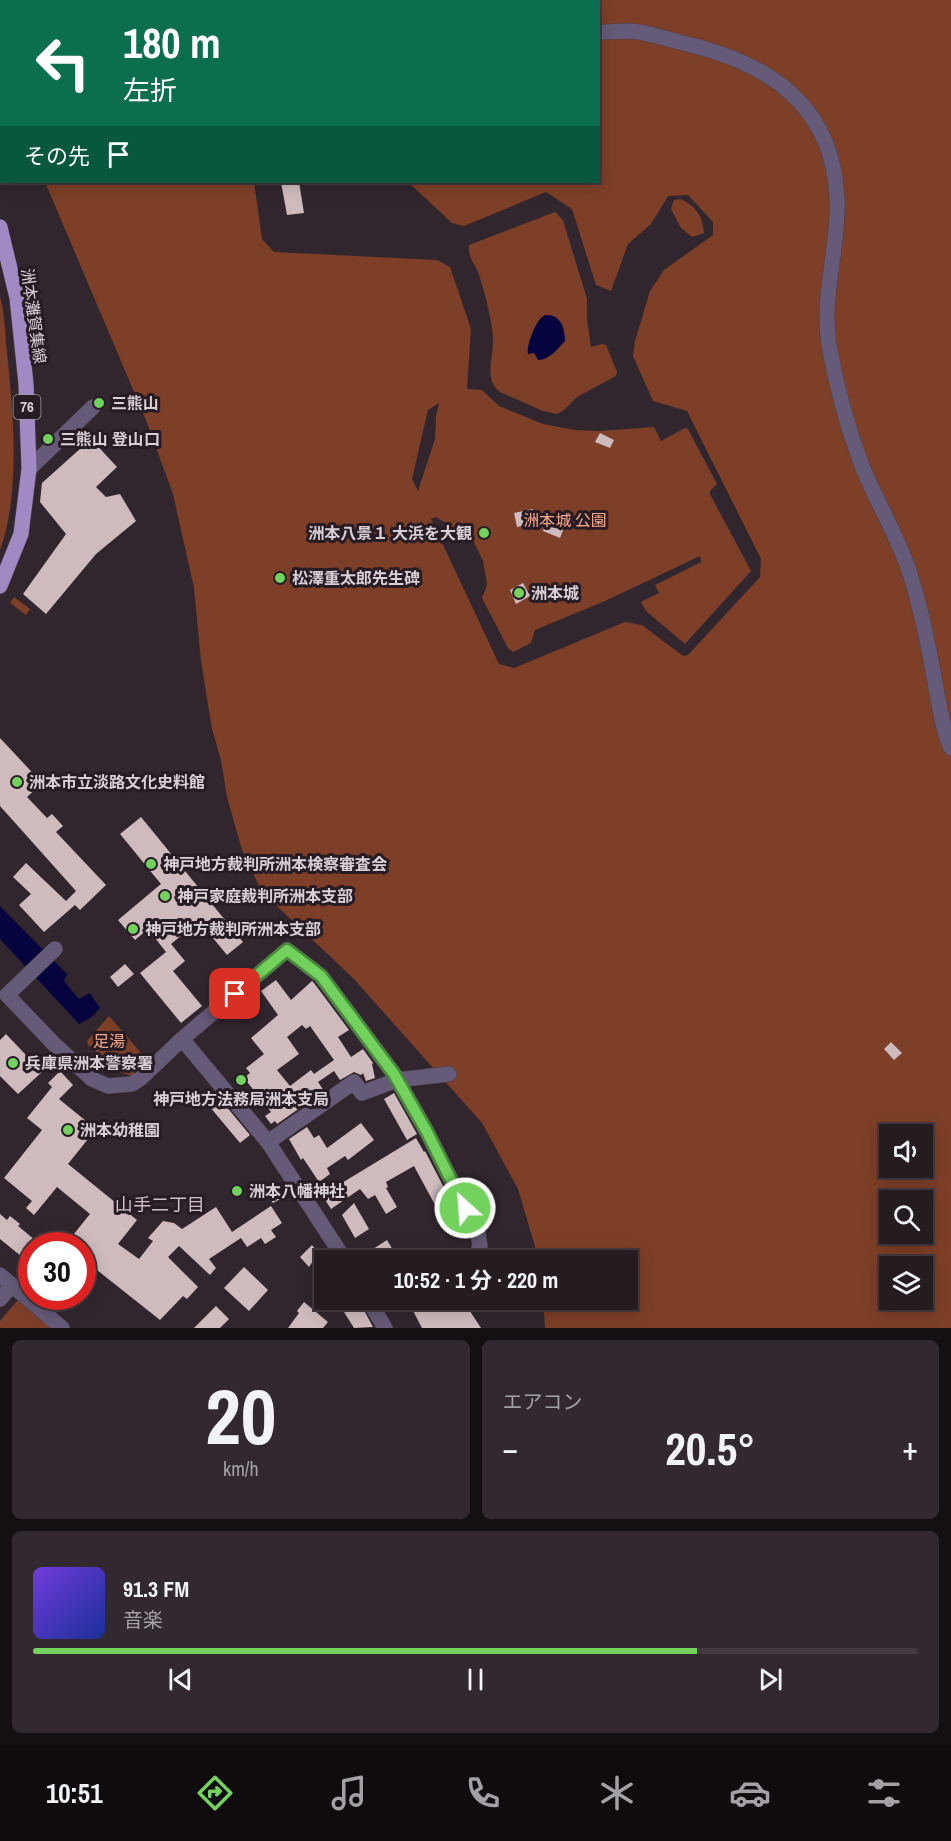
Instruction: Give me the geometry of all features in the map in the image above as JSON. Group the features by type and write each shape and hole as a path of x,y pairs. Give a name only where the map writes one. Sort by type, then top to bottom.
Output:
{"main road":[{"name":"洲本灘賀集線","path":"0,227 17,298 26,384 29,469 21,534 0,586"}],"street":[{"path":"600,32 632,31 713,50 754,66 776,80 800,102 820,130 836,171 837,204 827,302 829,343 843,404 861,464 909,569 923,620 938,698 951,748"},
{"path":"29,469 93,407"},
{"path":"55,949 2,995 92,1079 108,1086 132,1084 141,1078 182,1039 287,950 321,976 397,1080 427,1132 478,1234 480,1246 478,1250"},
{"path":"182,1039 268,1142 338,1250"},
{"path":"268,1142 354,1082 362,1093 397,1080 449,1074"},
{"path":"0,1299 6,1280 62,1328"},
{"path":"374,1310 385,1328"}],"green space":[{"name":"洲本城 公園","path":"600,0 951,0 951,1328 545,1328 544,1310 638,1310 638,1250 536,1250 518,1189 482,1123 354,979 262,892 242,850 227,797 221,760 212,729 201,661 194,588 173,494 146,420 45,183 254,183 262,239 274,252 437,260 450,267 471,329 467,389 482,390 499,406 543,424 575,430 599,431 654,427 661,441 685,428 688,429 717,484 710,494 751,571 685,644 646,611 641,602 659,593 655,585 701,562 700,556 605,601 535,630 531,643 513,652 508,648 482,598 487,585 483,561 473,540 436,517 431,519 499,664 514,668 625,622 642,625 683,656 688,655 760,577 761,559 687,411 653,401 633,356 635,341 650,291 664,270 713,235 713,222 688,195 668,196 651,224 628,244 611,291 596,285 572,209 546,192 464,226 452,223 409,183 600,183","holes":["439,403 435,439 418,491 412,479 428,410"]},
{"path":"680,199 690,204 697,212 702,221 704,233 692,237 681,228 671,209 674,200"},
{"path":"555,212 563,220 587,299 591,347 606,345 617,372 616,376 577,397 557,414 543,411 500,392 495,387 490,367 493,333 490,316 481,281 469,250 469,245"},
{"path":"0,297 4,317 14,452 11,503 7,528 0,550"},
{"path":"14,597 30,609 26,615 10,603"},
{"name":"足湯","path":"109,1016 148,1061 132,1076 115,1071 88,1045 87,1041"},
{"path":"18,1300 18,1310 38,1310 58,1328 0,1328 0,1321"}],"shaded area":[{"path":"545,315 550,315 561,322 565,341 550,356 538,360 534,353 528,354 529,345 535,327"},
{"path":"0,906 67,974 64,981 79,999 90,993 100,1008 92,1017 79,1024 0,939"}],"building":[{"path":"281,183 299,183 304,213 287,215"},
{"path":"600,433 614,440 610,448 595,442"},
{"path":"91,439 117,467 96,487 106,497 120,494 136,521 96,554 46,614 23,594 66,534 40,502 42,483"},
{"path":"533,509 536,523 517,527 514,513"},
{"path":"548,518 565,525 560,538 543,531"},
{"path":"523,583 530,596 516,604 510,590"},
{"path":"0,738 42,783 27,797 47,818 52,814 63,826 56,832 106,885 80,910 75,905 44,932 19,905 31,894 13,877 26,863 66,901 76,891 0,806"},
{"path":"141,817 243,942 227,955 199,921 171,944 185,961 173,971 202,1006 181,1023 140,973 166,952 148,929 135,940 118,920 161,884 120,834"},
{"path":"125,964 134,974 118,987 110,977"},
{"path":"276,980 291,1000 312,981 349,1030 338,1037 351,1057 363,1049 373,1063 375,1078 366,1081 363,1073 361,1075 354,1072 340,1080 334,1071 318,1082 324,1091 277,1124 275,1121 271,1124 265,1116 271,1112 244,1078 250,1073 246,1068 264,1054 251,1038 278,1015 261,991","holes":["302,1025 306,1029 310,1026 334,1060 314,1074 311,1070 290,1086 277,1070 299,1054 287,1037"]},
{"path":"6,1034 42,1072 18,1094 0,1076 0,1040"},
{"path":"891,1042 902,1053 894,1060 884,1049"},
{"path":"60,1071 73,1085 59,1099 86,1121 83,1125 92,1134 68,1164 137,1220 118,1244 139,1259 153,1241 148,1238 163,1221 174,1223 182,1229 216,1207 232,1232 271,1206 282,1223 271,1230 276,1237 265,1244 261,1238 247,1247 241,1238 209,1259 216,1268 210,1275 179,1246 168,1257 198,1287 187,1299 183,1296 160,1320 96,1271 96,1232 75,1232 90,1214 57,1187 34,1215 26,1208 32,1201 4,1178 42,1130 27,1118 52,1087 48,1083"},
{"path":"394,1093 417,1134 407,1140 384,1099"},
{"path":"220,1099 250,1135 240,1143 210,1107"},
{"path":"361,1123 374,1140 348,1160 345,1156 327,1168 330,1174 319,1182 303,1158 301,1160 289,1139 307,1127 314,1138 319,1135 327,1148"},
{"path":"416,1138 455,1209 441,1216 414,1166 386,1182 388,1187 386,1188 397,1207 386,1214 375,1195 368,1199 360,1189 331,1209 322,1195"},
{"path":"274,1185 282,1198 273,1203 265,1191"},
{"path":"354,1203 369,1229 355,1238 342,1215"},
{"path":"0,1214 7,1220 10,1216 25,1232 18,1232 18,1254 0,1239"},
{"path":"387,1240 393,1250 374,1250"},
{"path":"312,1245 316,1250 309,1267 300,1257"},
{"path":"244,1267 268,1290 249,1311 224,1288"},
{"path":"304,1302 328,1322 323,1328 288,1328"},
{"path":"216,1306 229,1319 220,1328 194,1328"},
{"path":"343,1310 364,1310 373,1327 354,1328"},
{"path":"413,1310 469,1310 481,1328 422,1328"}],"place":[{"name":"三熊山","path":"99,403"},
{"name":"三熊山 登山口","path":"48,439"},
{"name":"洲本八景１ 大浜を大観","path":"484,533"},
{"name":"松澤重太郎先生碑","path":"280,578"},
{"name":"洲本城","path":"519,593"},
{"name":"洲本市立淡路文化史料館","path":"17,782"},
{"name":"神戸地方裁判所洲本検察審査会","path":"151,864"},
{"name":"神戸家庭裁判所洲本支部","path":"165,896"},
{"name":"神戸地方裁判所洲本支部","path":"133,929"},
{"name":"兵庫県洲本警察署","path":"13,1063"},
{"name":"神戸地方法務局洲本支局","path":"241,1080"},
{"name":"洲本幼稚園","path":"68,1130"},
{"name":"洲本八幡神社","path":"237,1191"}],"district":[{"name":"山手二丁目","path":"160,1205"}],"route":[{"path":"235,994 287,950 321,976 394,1074 427,1132 465,1208"}]}
